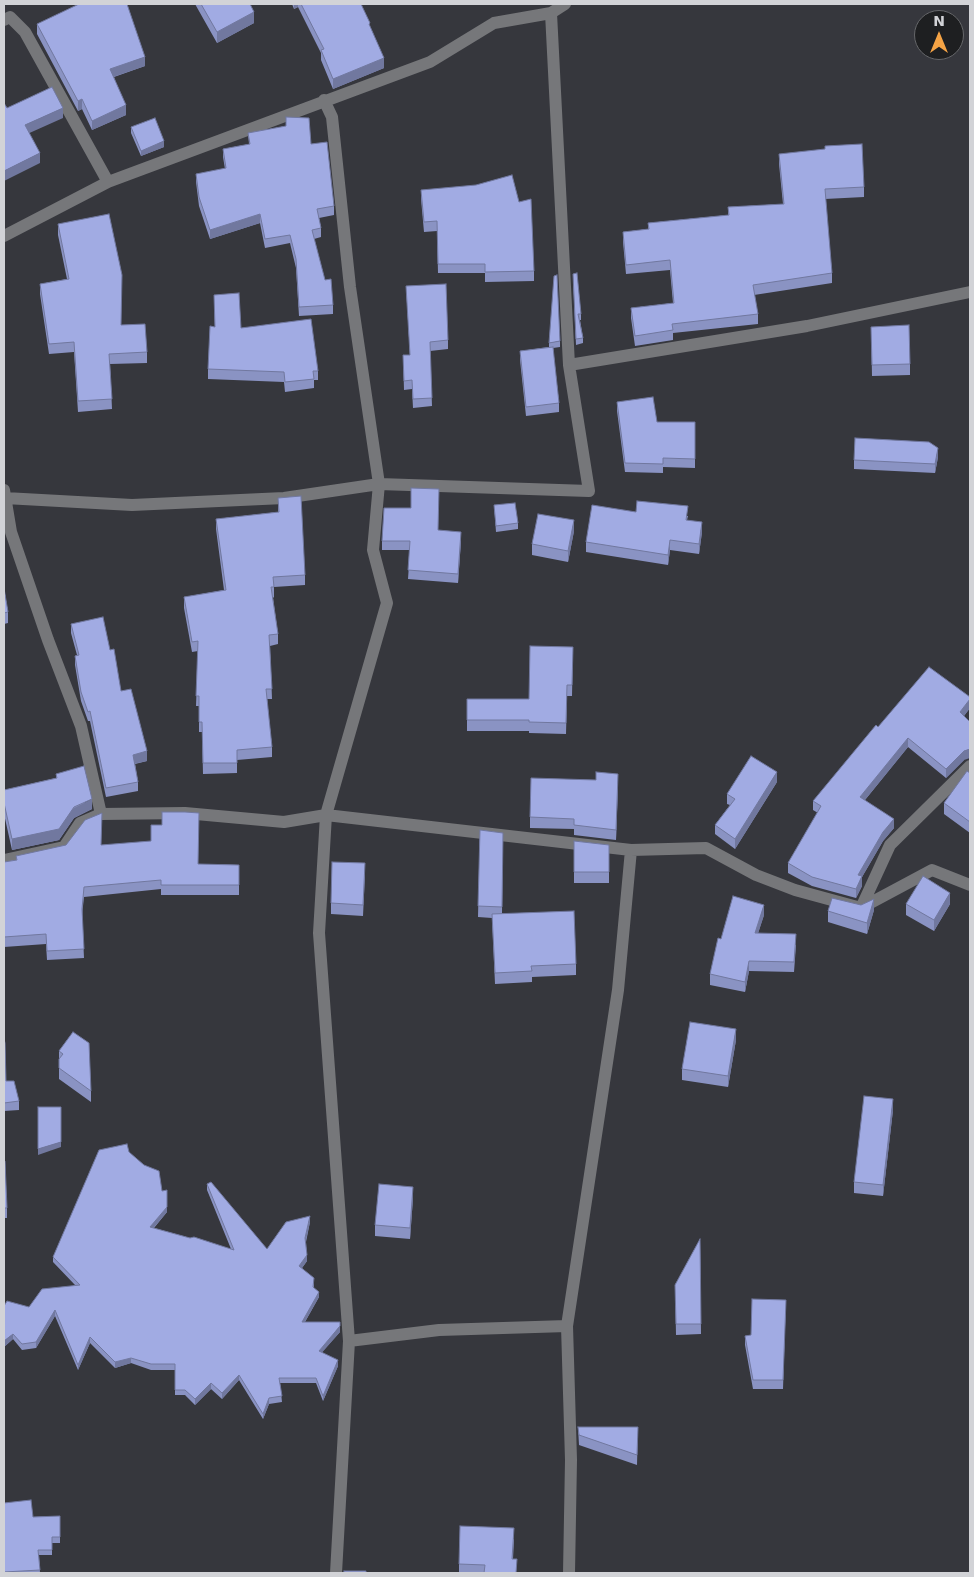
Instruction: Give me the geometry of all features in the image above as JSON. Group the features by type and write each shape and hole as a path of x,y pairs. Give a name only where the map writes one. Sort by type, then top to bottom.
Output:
{"street":[{"path":"4,236 108,182 430,62 494,23 551,14 565,4"},
{"path":"101,814 81,726 48,640 11,532 4,494 132,505 284,498 379,484 589,491 569,366 551,14"},
{"path":"4,20 10,17 25,32 108,182"},
{"path":"324,100 332,117 350,287 379,484 373,550 387,603 326,814 319,933 349,1341 336,1573"},
{"path":"569,366 807,326 970,292"},
{"path":"861,908 890,845 970,766"},
{"path":"4,860 64,847 80,823 101,814 185,813 284,822 326,814 631,850 706,848 756,875 795,890 861,908 932,870 970,885"},
{"path":"568,1573 571,1460 567,1326 618,990 631,850"},
{"path":"349,1341 439,1330 567,1326"}],"building":[{"path":"79,4 127,4 145,57 110,69 126,105 92,121 82,99 78,101 37,24"},
{"path":"201,4 250,4 254,12 217,32"},
{"path":"301,4 361,4 384,58 333,79 321,50 324,49"},
{"path":"52,87 63,108 25,125 40,153 4,171 4,103 7,108"},
{"path":"286,117 309,118 311,144 327,142 334,206 317,209 321,228 312,230 325,280 331,279 333,305 299,307 296,259 290,235 265,239 260,214 210,230 199,197 196,174 226,168 223,149 250,144 248,133 286,126"},
{"path":"155,118 164,141 141,151 131,127"},
{"path":"862,144 864,187 825,189 832,273 753,285 758,314 672,324 673,330 635,336 631,308 674,303 670,260 626,265 623,232 649,229 648,223 729,215 728,207 784,204 779,154 825,149 825,146"},
{"path":"512,175 519,202 531,199 534,271 485,272 485,264 438,264 437,221 424,222 421,190 476,185"},
{"path":"109,214 122,275 121,325 145,324 147,352 109,354 112,399 78,401 74,342 49,344 40,284 69,279 58,224"},
{"path":"577,273 581,314 578,314 583,338 576,339 573,274"},
{"path":"557,275 560,341 549,343 554,276"},
{"path":"446,284 448,340 430,342 432,398 413,399 412,380 404,381 403,355 410,355 406,286"},
{"path":"239,293 241,328 311,319 318,371 313,371 314,379 285,382 284,372 208,369 210,326 215,327 214,295"},
{"path":"909,325 910,364 872,365 871,327"},
{"path":"553,347 559,403 526,407 520,351"},
{"path":"653,397 657,422 695,422 695,459 663,458 663,464 625,463 617,402"},
{"path":"855,438 929,442 938,448 935,464 854,460"},
{"path":"411,488 439,489 438,530 461,532 458,574 408,570 410,541 382,541 384,508 411,508"},
{"path":"301,496 305,575 273,577 274,587 271,587 278,634 269,635 272,689 266,689 272,747 237,750 237,763 203,763 202,722 199,722 199,696 196,696 198,641 192,642 184,597 226,590 216,519 279,512 278,498"},
{"path":"637,501 688,506 686,520 702,522 699,544 670,540 668,555 586,542 592,505 636,512"},
{"path":"515,503 518,523 496,526 494,505"},
{"path":"538,514 574,520 568,551 532,544"},
{"path":"4,588 8,612 4,613"},
{"path":"103,617 110,650 114,649 121,691 131,689 147,751 133,755 138,782 106,788 90,711 88,712 81,692 75,656 79,655 71,624"},
{"path":"530,646 573,647 572,685 567,685 566,723 529,722 529,720 467,720 467,699 529,699"},
{"path":"929,667 970,697 960,712 970,722 970,749 964,751 946,769 908,738 860,797 894,819 883,832 858,875 862,876 856,889 812,877 788,863 821,806 813,801 876,725 878,727"},
{"path":"751,756 777,772 735,839 715,825 735,799 727,794"},
{"path":"84,766 92,799 74,807 59,829 12,839 4,803 4,790 57,778 56,774"},
{"path":"967,771 970,773 970,822 944,803"},
{"path":"596,772 618,774 616,830 574,825 574,819 530,817 531,778 596,780"},
{"path":"162,812 199,813 198,864 239,865 239,885 161,885 161,880 84,887 82,909 84,949 47,951 46,934 4,937 4,862 17,860 16,856 66,845 85,820 102,813 101,845 151,841 151,825 162,825"},
{"path":"480,830 503,833 502,907 478,906"},
{"path":"574,841 609,845 609,872 574,872"},
{"path":"332,862 365,863 363,905 331,903"},
{"path":"923,876 950,893 934,920 906,904"},
{"path":"733,896 764,905 755,933 796,934 794,962 749,961 745,982 710,974 718,938 721,939"},
{"path":"832,898 861,905 874,899 867,923 828,911"},
{"path":"574,911 576,964 531,966 532,971 495,973 492,914"},
{"path":"690,1022 736,1029 728,1076 682,1069"},
{"path":"73,1032 89,1043 91,1091 59,1068 59,1059 63,1054 59,1051"},
{"path":"4,1039 6,1081 14,1081 19,1101 4,1103"},
{"path":"864,1096 893,1099 883,1185 854,1182"},
{"path":"38,1107 61,1107 61,1142 38,1149"},
{"path":"127,1144 129,1152 144,1165 159,1171 162,1191 167,1190 167,1207 150,1227 190,1238 194,1237 234,1250 207,1184 211,1182 267,1249 286,1222 310,1216 305,1238 307,1255 299,1266 314,1278 313,1287 319,1292 302,1322 340,1322 340,1326 319,1351 338,1360 323,1396 316,1378 279,1378 282,1396 269,1398 263,1414 239,1375 222,1393 211,1383 195,1399 185,1390 175,1390 175,1364 151,1364 131,1358 115,1362 90,1337 78,1365 55,1310 36,1342 22,1344 13,1334 4,1341 4,1306 7,1301 29,1307 42,1289 80,1285 53,1257 99,1150"},
{"path":"5,1161 7,1208 4,1208"},
{"path":"379,1184 413,1187 410,1228 375,1225"},
{"path":"700,1239 701,1324 676,1324 675,1285"},
{"path":"752,1299 786,1300 783,1380 753,1380 745,1336 751,1335"},
{"path":"578,1427 638,1427 637,1455 579,1435"},
{"path":"31,1500 33,1517 60,1516 60,1537 52,1537 52,1550 38,1550 40,1570 4,1572 4,1503"},
{"path":"460,1526 514,1528 512,1559 517,1559 516,1573 484,1573 485,1565 459,1564"},
{"path":"344,1571 366,1571 366,1573 344,1573"}]}
